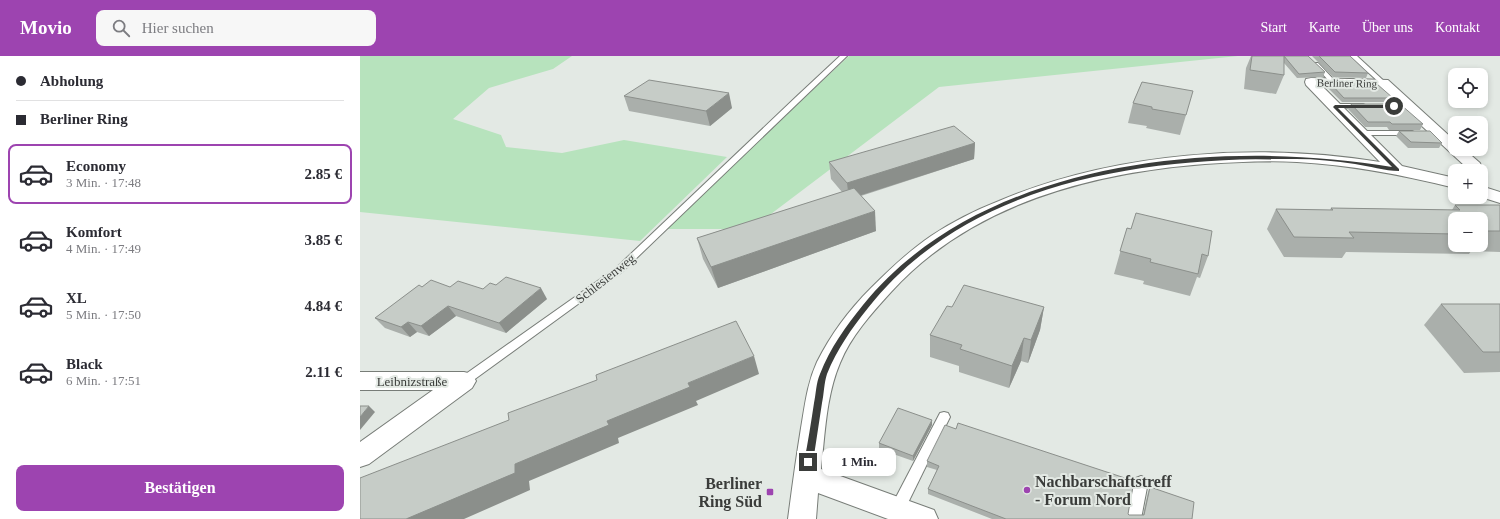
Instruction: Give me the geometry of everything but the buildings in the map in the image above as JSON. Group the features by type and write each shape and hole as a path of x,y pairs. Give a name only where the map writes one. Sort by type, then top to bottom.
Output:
{"street":[{"name":"Berliner Ring","path":"1397,170 1311,82 1383,83 1448,143"},
{"name":"Berliner Ring","path":"1463,156 1472,164"},
{"path":"802,519 806,476 816,407 823,376 834,351 850,326 875,294 896,272 928,247 959,226 1014,200 1075,179 1138,166 1186,161 1309,157 1397,170 1448,181"},
{"path":"1488,194 1500,198"},
{"name":"Leibnizstraße","path":"360,382 464,381"},
{"name":"Schlesienweg","path":"360,456 464,381"},
{"path":"806,476 898,508 924,519"}],"lane":[{"name":"Schlesienweg","path":"464,381 619,270 798,98 844,56"},
{"path":"1353,56 1383,83"},
{"path":"1308,57 1334,82"},
{"path":"1335,106 1372,106"},
{"path":"1394,106 1409,106"},
{"path":"1361,133 1438,134"},
{"path":"898,508 944,417"},
{"path":"1134,519 1140,482"}],"green space":[{"path":"360,56 572,56 553,69 489,88 453,119 501,135 506,147 562,153 624,140 727,157 640,241 360,212"},
{"path":"849,56 1238,56 939,87 751,229 663,229"}],"place":[{"name":"Nachbarschaftstreff - Forum Nord","path":"1027,490"},
{"name":"Berliner Ring Süd","path":"770,492"}],"route":[{"path":"808,462 816,407 823,376 834,351 850,326 875,294 896,272 928,247 959,226 986,212 1044,189 1075,179 1138,166 1201,159 1309,157 1397,170 1335,106 1394,106"}]}
